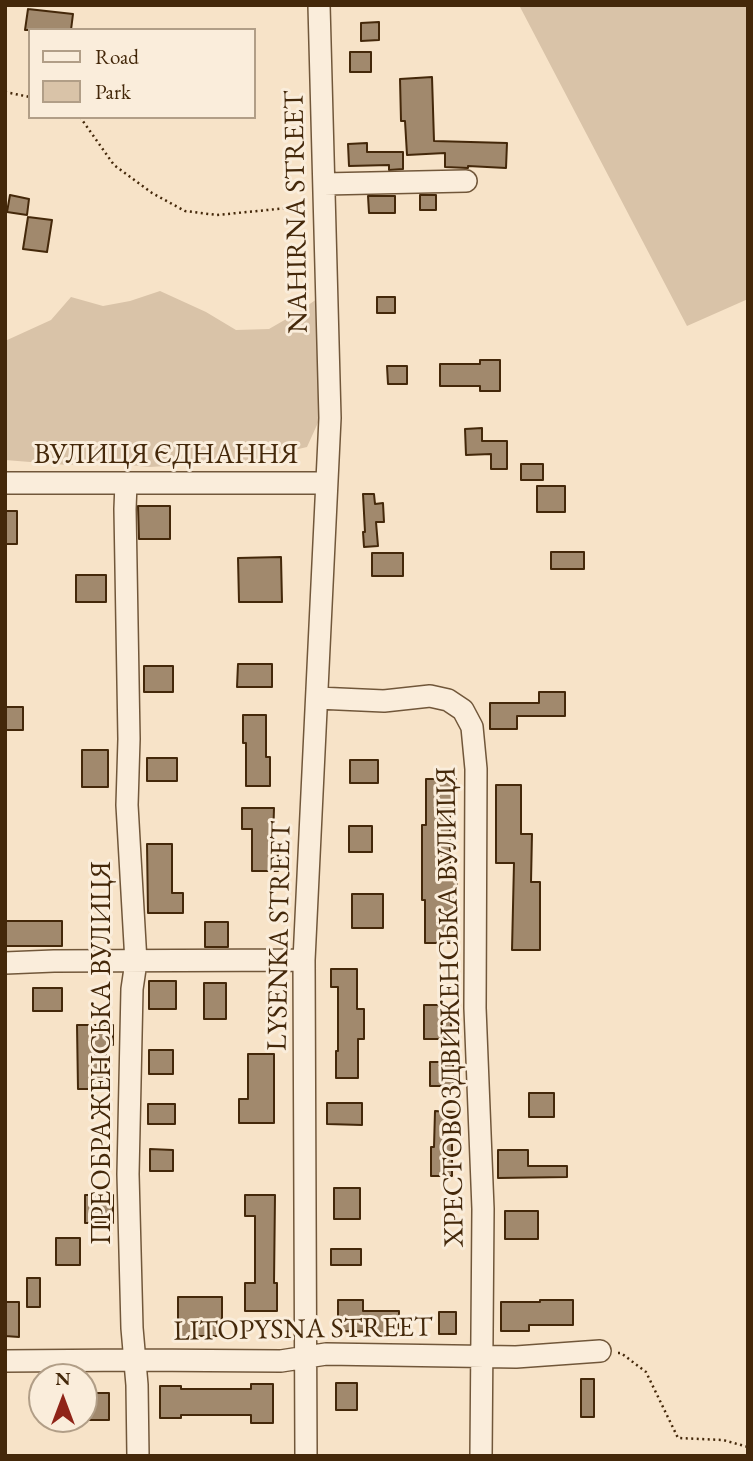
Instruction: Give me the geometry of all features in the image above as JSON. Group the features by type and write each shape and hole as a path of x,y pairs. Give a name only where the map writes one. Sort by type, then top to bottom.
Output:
{"street":[{"name":"NAHIRNA STREET","path":"319,5 330,418"},
{"path":"325,194 466,181"},
{"name":"LYSENKA STREET","path":"306,1456 304,960 330,418"},
{"name":"ВУЛИЦЯ ЄДНАННЯ","path":"5,483 326,483"},
{"name":"ПРЕОБРАЖЕНСЬКА ВУЛИЦЯ","path":"126,483 130,739 127,805 136,962 132,989 128,1174 132,1328 138,1385 138,1456"},
{"name":"ХРЕСТОВОЗДВИЖЕНСЬКА ВУЛИЦЯ","path":"317,698 384,701 430,696 448,700 463,710 472,727 476,769 475,1008 482,1209 481,1456"},
{"path":"5,963 304,960"},
{"name":"LITOPYSNA STREET","path":"5,1361 281,1362 326,1354 516,1357 600,1351"}],"path":[{"path":"5,92 28,97"},
{"path":"81,119 114,165 152,193 185,211 217,215 325,194"},
{"path":"600,1351 621,1353 646,1372 678,1438 723,1440 748,1447"}],"green space":[{"path":"519,5 748,5 748,299 687,326"},
{"path":"160,291 206,312 236,330 269,329 317,299 321,416 307,447 247,461 150,467 98,462 68,465 5,460 5,341 51,320 71,297 103,306"}],"building":[{"path":"28,9 73,14 71,28 25,30"},
{"path":"379,22 379,40 361,41 361,23"},
{"path":"350,52 371,52 371,72 350,72"},
{"path":"432,77 434,141 507,143 506,168 445,167 445,153 407,155 405,121 401,121 400,79"},
{"path":"367,143 367,152 403,152 403,169 389,170 389,165 349,166 348,144"},
{"path":"10,195 29,199 27,215 7,212"},
{"path":"420,195 436,195 436,210 420,210"},
{"path":"368,196 395,196 395,213 369,213"},
{"path":"28,217 52,220 47,252 23,249"},
{"path":"377,297 395,297 395,313 377,313"},
{"path":"480,360 500,360 500,391 480,391 480,386 440,386 440,364 480,364"},
{"path":"387,366 407,366 407,384 388,384"},
{"path":"482,428 482,441 507,441 507,469 491,469 491,454 466,455 465,429"},
{"path":"521,464 543,464 543,480 521,480"},
{"path":"537,486 565,486 565,512 537,512"},
{"path":"363,494 374,494 375,504 383,503 384,522 376,522 378,546 364,547"},
{"path":"138,506 170,506 170,539 139,539"},
{"path":"5,511 17,511 17,544 5,544"},
{"path":"551,552 584,552 584,569 551,569"},
{"path":"372,553 403,553 403,576 372,576"},
{"path":"281,557 282,602 239,602 238,558"},
{"path":"76,575 106,575 106,602 76,602"},
{"path":"238,664 272,664 272,687 237,687"},
{"path":"144,666 173,666 173,692 144,692"},
{"path":"539,692 565,692 565,716 517,716 517,729 490,729 490,703 539,703"},
{"path":"5,707 23,707 23,730 5,730"},
{"path":"243,715 266,715 266,757 270,757 270,786 246,786"},
{"path":"82,750 108,750 108,787 82,787"},
{"path":"147,758 177,758 177,781 147,781"},
{"path":"350,760 378,760 378,783 350,783"},
{"path":"426,779 456,779 456,810 450,810 450,872 457,872 455,943 425,943 422,825 426,825"},
{"path":"496,785 521,785 521,834 532,834 531,882 540,882 540,950 512,950 514,863 496,863"},
{"path":"242,808 274,808 273,842 278,842 278,871 252,871 252,829 242,829"},
{"path":"349,826 372,826 372,852 349,852"},
{"path":"147,844 172,844 172,893 183,893 183,913 148,913"},
{"path":"352,894 383,894 383,928 352,928"},
{"path":"5,921 62,921 62,946 5,946"},
{"path":"205,922 228,922 228,947 205,947"},
{"path":"331,969 357,969 357,1009 364,1009 364,1039 358,1039 358,1078 336,1078 338,987 331,987"},
{"path":"149,981 176,981 176,1009 149,1009"},
{"path":"204,983 226,983 226,1019 204,1019"},
{"path":"33,988 62,988 62,1011 33,1011"},
{"path":"424,1005 451,1005 451,1039 424,1039"},
{"path":"77,1025 113,1025 113,1045 106,1045 106,1089 78,1089"},
{"path":"149,1050 173,1050 173,1074 149,1074"},
{"path":"248,1054 274,1054 274,1123 239,1123 239,1099 248,1099"},
{"path":"430,1062 453,1062 453,1086 430,1086"},
{"path":"529,1093 554,1093 554,1117 529,1117"},
{"path":"327,1103 362,1103 362,1125 327,1124"},
{"path":"148,1104 175,1104 175,1124 148,1124"},
{"path":"435,1111 456,1112 456,1132 452,1132 452,1176 431,1176"},
{"path":"150,1149 173,1150 173,1171 150,1171"},
{"path":"498,1150 528,1150 528,1166 567,1166 567,1177 498,1178"},
{"path":"334,1188 360,1188 360,1219 334,1219"},
{"path":"85,1195 113,1195 113,1223 85,1223"},
{"path":"245,1195 275,1195 274,1283 277,1283 277,1311 245,1311 245,1283 255,1283 255,1216 245,1216"},
{"path":"505,1211 538,1211 538,1239 505,1239"},
{"path":"56,1238 80,1238 80,1265 56,1265"},
{"path":"331,1249 361,1249 361,1265 331,1265"},
{"path":"27,1278 40,1278 40,1307 27,1307"},
{"path":"178,1297 222,1297 222,1336 178,1336"},
{"path":"338,1300 363,1300 363,1311 399,1311 399,1334 338,1331"},
{"path":"573,1300 573,1325 529,1325 529,1331 501,1331 501,1302"},
{"path":"5,1302 19,1302 19,1337 5,1336"},
{"path":"439,1312 456,1312 456,1334 439,1334"},
{"path":"581,1379 594,1379 594,1417 581,1417"},
{"path":"336,1383 357,1383 357,1410 336,1410"},
{"path":"251,1384 273,1384 273,1423 251,1423 251,1415 181,1415 181,1418 160,1418 160,1386 181,1386 181,1389 251,1389"},
{"path":"98,1393 109,1393 109,1420 98,1420"}]}
